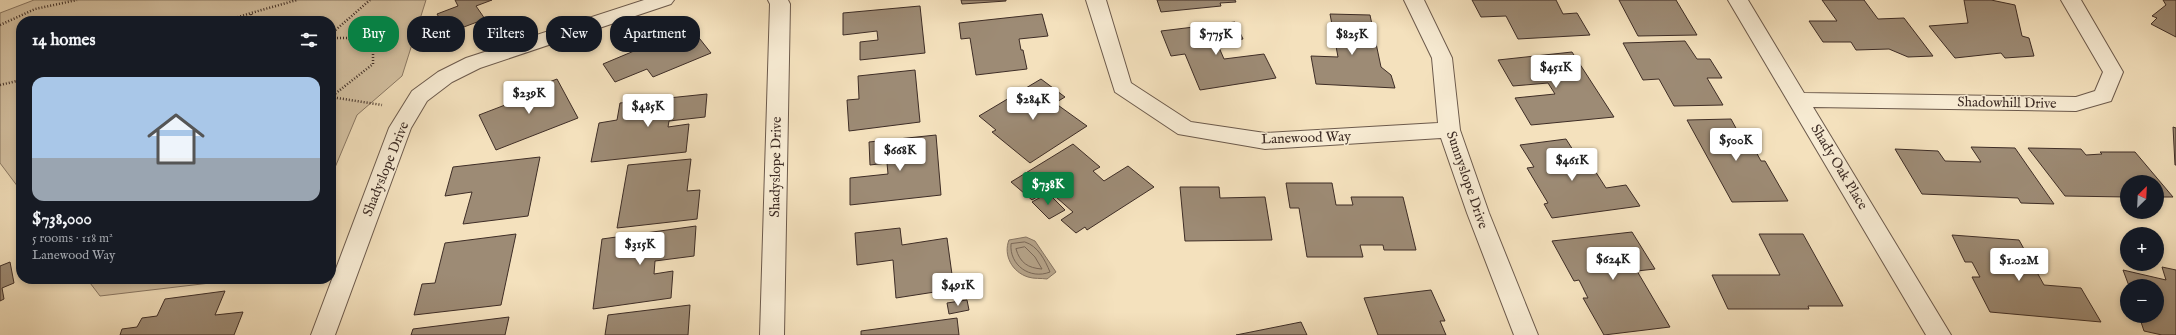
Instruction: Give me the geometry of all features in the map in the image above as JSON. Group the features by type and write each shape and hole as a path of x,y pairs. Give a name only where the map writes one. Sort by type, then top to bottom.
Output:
{"street":[{"name":"Shadyslope Drive","path":"323,335 400,128 419,96 445,76 473,63 664,0"},
{"name":"Shadyslope Drive","path":"772,335 780,4 778,0"},
{"name":"Lanewood Way","path":"1096,0 1122,87 1186,129 1266,141 1449,130"},
{"name":"Sunnyslope Drive","path":"1414,0 1442,58 1449,130 1478,213 1526,335"},
{"name":"Shady Oak Place","path":"1738,0 1939,335"},
{"name":"Shadowhill Drive","path":"1799,100 2076,104 2104,96 2113,72 2071,0"}],"path":[{"path":"19,16 35,8 77,0"},
{"path":"242,16 297,0"},
{"path":"336,30 370,0"},
{"path":"0,25 16,17"},
{"path":"336,36 358,43 373,51 372,64 336,93"},
{"path":"0,85 16,81"},
{"path":"336,98 412,108"}],"shaded area":[{"path":"34,0 426,0 421,16 407,16 407,52 410,52 402,76 357,115 336,165 336,16 16,16 16,184 0,163 0,13"},
{"path":"91,284 202,284 100,296"}],"water":[{"path":"1026,237 1035,241 1056,272 1047,279 1030,278 1022,275 1010,262 1007,251 1009,240"}],"building":[{"path":"455,0 492,0 476,6 483,16 473,16 473,24 465,27 465,16 438,16 437,14 458,6"},
{"path":"961,0 1006,0 1006,1 962,4"},
{"path":"1157,0 1235,0 1236,2 1220,3 1221,6 1161,12"},
{"path":"1472,0 1556,0 1563,14 1577,13 1590,35 1518,39 1506,16 1481,17"},
{"path":"1619,0 1676,0 1697,35 1638,36"},
{"path":"1822,0 1864,0 1878,19 1904,18 1933,56 1908,57 1889,49 1856,50 1851,42 1823,42 1809,21 1837,21"},
{"path":"1964,0 1991,0 2015,5 2022,36 2029,38 2034,56 2005,58 2001,53 1955,58 1929,26 1968,23"},
{"path":"2163,0 2176,0 2176,37 2151,24 2157,18 2152,16 2166,5"},
{"path":"920,6 925,53 860,60 860,42 878,40 877,31 843,35 843,13"},
{"path":"1042,14 1048,36 1019,39 1027,69 976,75 970,38 961,39 959,23"},
{"path":"1330,14 1370,15 1381,67 1391,75 1395,88 1316,84 1311,56 1338,57"},
{"path":"1235,22 1243,39 1217,43 1224,59 1264,54 1276,78 1200,90 1185,54 1171,56 1161,31"},
{"path":"700,39 711,53 653,77 647,69 615,82 603,64 632,52 700,52"},
{"path":"1685,41 1697,59 1710,59 1722,78 1707,78 1723,105 1674,106 1659,79 1643,80 1623,43"},
{"path":"1572,52 1614,117 1531,125 1515,98 1555,94 1548,83 1513,86 1498,60"},
{"path":"915,70 920,122 849,131 847,100 859,99 858,76"},
{"path":"557,79 578,118 496,150 479,115 526,97 523,92"},
{"path":"1041,79 1065,97 1055,103 1087,126 1030,163 992,132 996,130 979,116"},
{"path":"707,94 705,117 669,121 668,127 689,124 686,152 591,162 599,123 617,120 620,103"},
{"path":"1731,119 1743,141 1750,141 1761,161 1765,161 1788,201 1732,202 1687,120"},
{"path":"2173,127 2176,128 2176,165 2175,165"},
{"path":"936,135 941,195 850,205 850,178 888,174 887,163 870,165 869,142"},
{"path":"1566,139 1580,161 1588,160 1606,188 1626,185 1640,206 1552,218 1544,204 1548,203 1527,168 1534,167 1520,145"},
{"path":"1073,144 1100,167 1093,171 1104,181 1128,166 1154,187 1087,230 1085,227 1076,233 1061,220 1073,212 1048,190 1032,200 1011,182"},
{"path":"1971,147 2015,148 2054,204 2021,203 2018,198 1922,194 1895,149 1938,151 1945,161 1981,162"},
{"path":"2028,148 2081,149 2086,155 2102,154 2100,152 2135,152 2154,175 2120,175 2120,197 2065,196"},
{"path":"540,157 528,216 463,224 472,192 445,196 453,167"},
{"path":"691,159 687,191 700,190 697,219 617,228 628,165"},
{"path":"1286,183 1332,183 1336,205 1353,205 1351,197 1403,197 1416,250 1384,250 1383,245 1360,245 1363,257 1307,257 1299,208 1290,208"},
{"path":"2164,186 2173,197 2164,197"},
{"path":"1180,187 1219,187 1220,198 1265,197 1272,240 1185,241"},
{"path":"1048,193 1065,210 1049,219 1032,202"},
{"path":"696,226 694,256 655,261 654,274 673,271 671,298 593,309 602,239"},
{"path":"900,228 902,245 947,238 954,289 896,298 893,260 857,265 855,233"},
{"path":"1632,232 1655,269 1637,271 1670,327 1604,335 1583,298 1588,298 1579,280 1574,281 1552,241"},
{"path":"516,234 501,305 414,315 422,284 435,283 445,243"},
{"path":"1759,234 1803,234 1843,306 1808,306 1809,309 1728,309 1712,275 1780,275"},
{"path":"1952,235 2019,240 2044,285 2081,288 2101,322 1990,312 1972,277 1980,277 1972,262 1965,262"},
{"path":"10,262 14,283 2,288 4,299 0,301 0,266"},
{"path":"2164,267 2176,270 2176,335 2162,335 2144,331 2141,323 2164,323 2164,280 2166,280 2163,271"},
{"path":"2123,271 2162,279 2126,279"},
{"path":"1431,290 1445,321 1440,321 1446,335 1378,335 1364,298"},
{"path":"225,291 215,315 243,312 234,335 120,335 122,329 137,327 142,318 157,316 165,299"},
{"path":"967,300 969,310 949,314 947,303"},
{"path":"690,305 688,335 605,335 608,315"},
{"path":"509,317 505,335 411,335 413,329"},
{"path":"957,318 959,335 861,335 861,331"},
{"path":"1301,322 1307,335 1236,335"}]}
